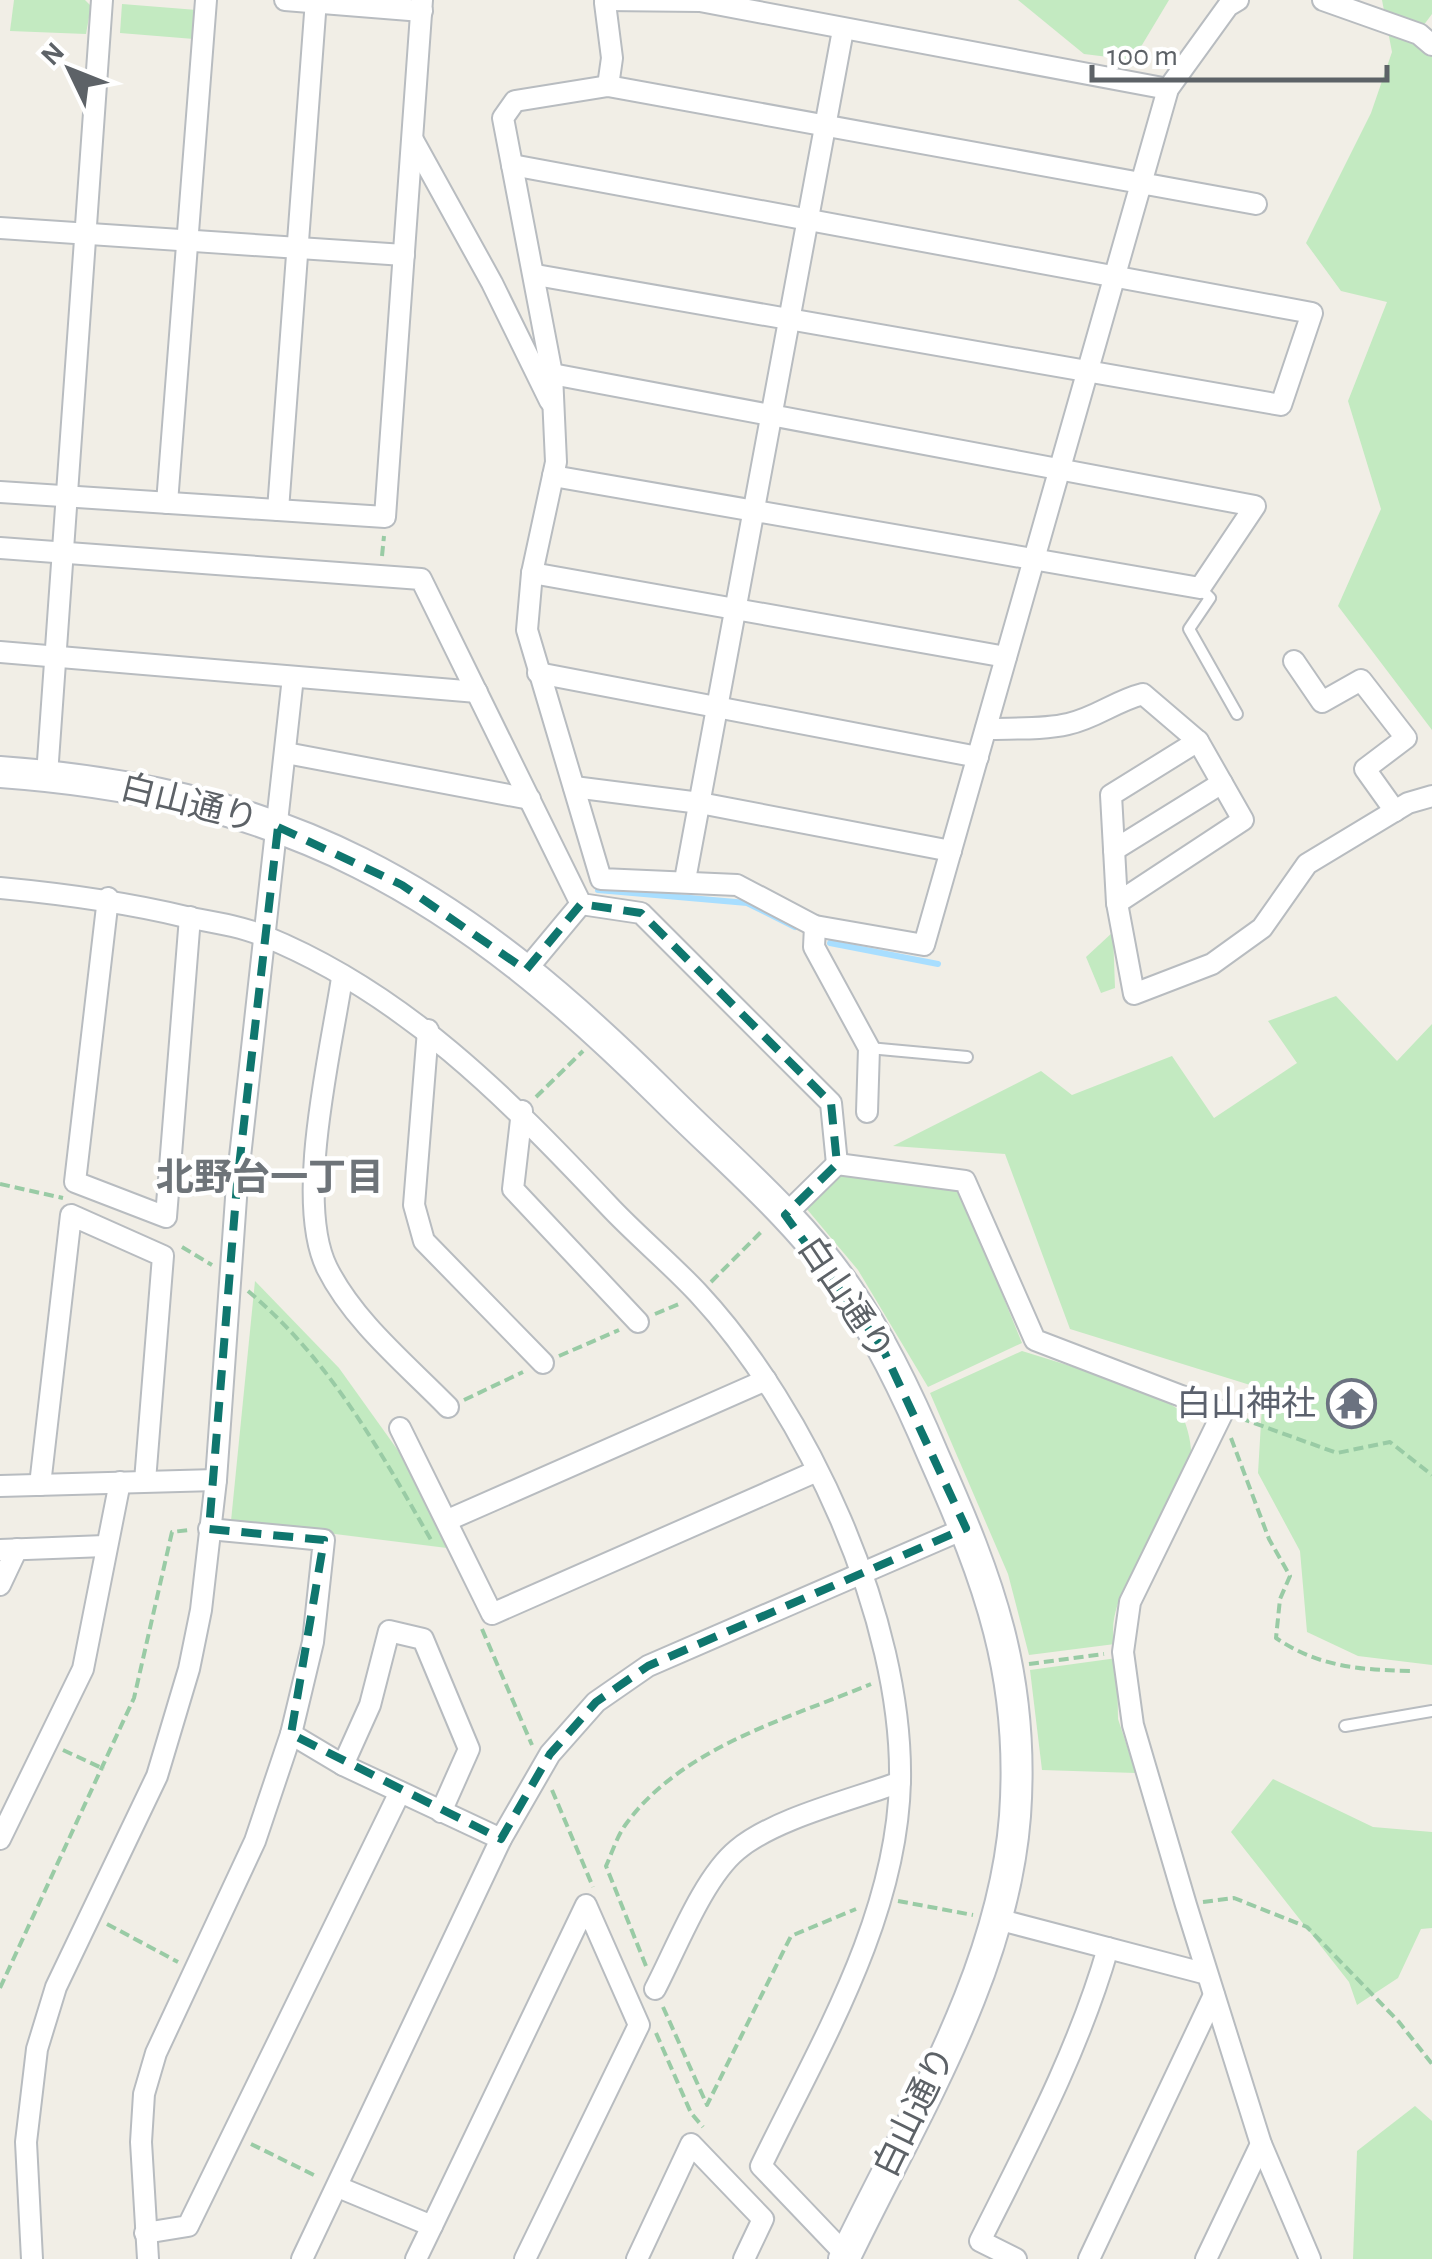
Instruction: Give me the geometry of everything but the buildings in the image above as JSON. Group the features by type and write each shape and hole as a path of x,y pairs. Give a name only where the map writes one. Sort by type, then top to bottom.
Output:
{"street":[{"path":"46,775 102,0"},
{"path":"167,503 206,0"},
{"path":"0,492 385,517 422,5 285,0"},
{"path":"1238,0 1228,6 1168,89 1140,187 1116,274 1034,562 924,945 815,926 737,886 685,880 601,879 526,630 532,573 553,476 553,407 552,374 536,274 503,118 514,101 608,86 1140,187 1256,204"},
{"path":"1323,0 1419,34 1432,46"},
{"path":"278,510 316,1"},
{"path":"608,86 612,58 605,1 700,1 1168,89"},
{"path":"685,880 844,30"},
{"path":"412,140 492,283 553,407"},
{"path":"512,165 1312,313 1281,406 536,274"},
{"path":"0,228 404,255"},
{"path":"552,374 1255,506 1200,588 553,476"},
{"path":"0,548 421,579 581,904"},
{"path":"532,573 1006,657"},
{"path":"0,652 477,692"},
{"path":"1294,661 1322,702 1361,680 1406,738 1365,769 1394,811"},
{"path":"538,673 978,756"},
{"path":"32,2259 26,2142 36,2049 56,1987 92,1917 172,1731 201,1610 216,1480 263,935 293,676"},
{"path":"986,729 1066,725 1101,713 1113,702 1143,694 1198,742 1243,820 1117,903"},
{"path":"1198,742 1110,795 1117,903 1134,994 1212,964 1262,928 1307,864 1394,811 1432,796"},
{"path":"286,753 530,800"},
{"name":"白山通り","path":"0,772 46,775 184,798 278,827 402,885 526,970 600,1034 783,1214 847,1289 882,1346 990,1586 1010,1666 1015,1812 997,1919 964,2010 849,2258"},
{"path":"1114,850 1222,784"},
{"path":"574,787 700,802 951,851"},
{"path":"0,889 108,898 263,935 428,1030 522,1112 612,1209 699,1294 766,1380 817,1472 861,1574 891,1676 900,1782 881,1898 862,1952 761,2166 849,2258"},
{"path":"108,898 75,1182 166,1217 190,918"},
{"path":"526,970 581,904"},
{"path":"581,904 642,913 831,1103 837,1164"},
{"path":"815,926 814,947 870,1048 867,1112"},
{"path":"342,978 320,1116 313,1210 326,1265 353,1309 448,1407"},
{"path":"428,1030 414,1205 424,1241 543,1363"},
{"path":"522,1112 513,1189 638,1322"},
{"path":"783,1214 837,1164 965,1180 1034,1340 1220,1418 1130,1602 1123,1652 1133,1725 1186,1905 1261,2144 1310,2259"},
{"path":"40,1485 71,1215 162,1256 144,1481"},
{"path":"448,1520 766,1380"},
{"path":"400,1428 492,1614 817,1472"},
{"path":"0,1486 216,1480"},
{"path":"0,1839 84,1669 120,1482"},
{"path":"302,2259 502,1840 542,1767 596,1702 648,1666 966,1528"},
{"path":"148,2259 140,2142 144,2094 156,2053 191,1969 254,1842 291,1734 312,1642 324,1540 209,1529"},
{"path":"0,1585 8,1550 105,1546"},
{"path":"343,1765 370,1705 389,1631 423,1638 469,1750 441,1812"},
{"path":"291,1734 343,1765 502,1840"},
{"path":"655,1989 717,1872 737,1849 780,1827 900,1782"},
{"path":"145,2233 188,2226 400,1792"},
{"path":"416,2259 586,1906 638,2025 526,2259"},
{"path":"997,1919 1108,1948 1211,1984"},
{"path":"1016,2259 980,2242 1062,2075 1090,2010 1108,1948"},
{"path":"1088,2259 1211,1984"},
{"path":"636,2259 691,2144 763,2219 744,2259"},
{"path":"1206,2259 1261,2144"},
{"path":"338,2187 432,2226"}],"lane":[{"path":"1200,588 1210,598 1189,629 1237,714"},
{"path":"870,1048 966,1057"},
{"path":"1345,1726 1432,1711"}],"path":[{"path":"380,576 385,517"},
{"path":"522,1112 600,1034"},
{"path":"0,1184 73,1200"},
{"path":"448,1407 699,1294 783,1214"},
{"path":"181,1246 232,1277 292,1332 358,1414 434,1544"},
{"path":"1220,1418 1337,1453 1390,1442 1432,1475"},
{"path":"1220,1418 1229,1432 1269,1539 1290,1576 1280,1598 1276,1638 1307,1659 1362,1670 1414,1670"},
{"path":"0,1988 134,1698 172,1532 209,1529"},
{"path":"480,1625 597,1894"},
{"path":"1010,1666 1123,1652"},
{"path":"891,1676 737,1740 674,1774 625,1825 606,1866 707,2104 791,1936 881,1898 997,1919"},
{"path":"47,1743 104,1768"},
{"path":"1186,1905 1234,1898 1307,1927 1399,2022 1432,2064"},
{"path":"92,1917 191,1969"},
{"path":"652,2022 691,2113 703,2127"},
{"path":"233,2135 338,2187"}],"highlighted area":[{"path":"278,827 402,885 526,970 581,904 641,913 831,1103 837,1164 785,1215 882,1347 966,1528 648,1666 596,1702 550,1754 501,1839 291,1734 324,1540 209,1529 237,1184"}],"green space":[{"path":"14,0 85,0 91,6 86,34 10,31"},
{"path":"1018,0 1169,0 1133,60 1084,54"},
{"path":"1382,0 1432,0 1432,14 1423,26 1432,47 1432,730 1338,606 1381,509 1348,401 1387,302 1341,291 1306,243 1371,113 1392,52"},
{"path":"122,4 197,10 194,39 120,33"},
{"path":"1113,932 1115,988 1101,993 1086,957"},
{"path":"1336,996 1397,1061 1432,1024 1432,1665 1358,1656 1307,1632 1300,1551 1258,1473 1263,1389 1070,1329 1005,1154 893,1146 1041,1071 1072,1095 1172,1056 1214,1118 1297,1063 1268,1021"},
{"path":"838,1171 959,1188 1022,1343 928,1387 858,1270 806,1208"},
{"path":"255,1281 339,1368 412,1470 447,1548 231,1521"},
{"path":"1022,1351 1148,1390 1181,1411 1186,1424 1190,1465 1172,1507 1119,1601 1113,1623 1115,1644 1029,1655 1008,1574 930,1393"},
{"path":"1117,1658 1118,1719 1136,1773 1042,1770 1030,1670"},
{"path":"1273,1779 1373,1827 1432,1832 1432,1928 1421,1929 1398,1978 1357,2005 1349,1982 1231,1832"},
{"path":"1415,2106 1432,2121 1432,2259 1353,2259 1357,2151"}],"waterway":[{"path":"598,890 747,903 795,927"},
{"path":"830,943 938,964"}],"place":[{"name":"白山神社","path":"1351,1404"}],"district":[{"name":"北野台一丁目","path":"270,1179"}]}
